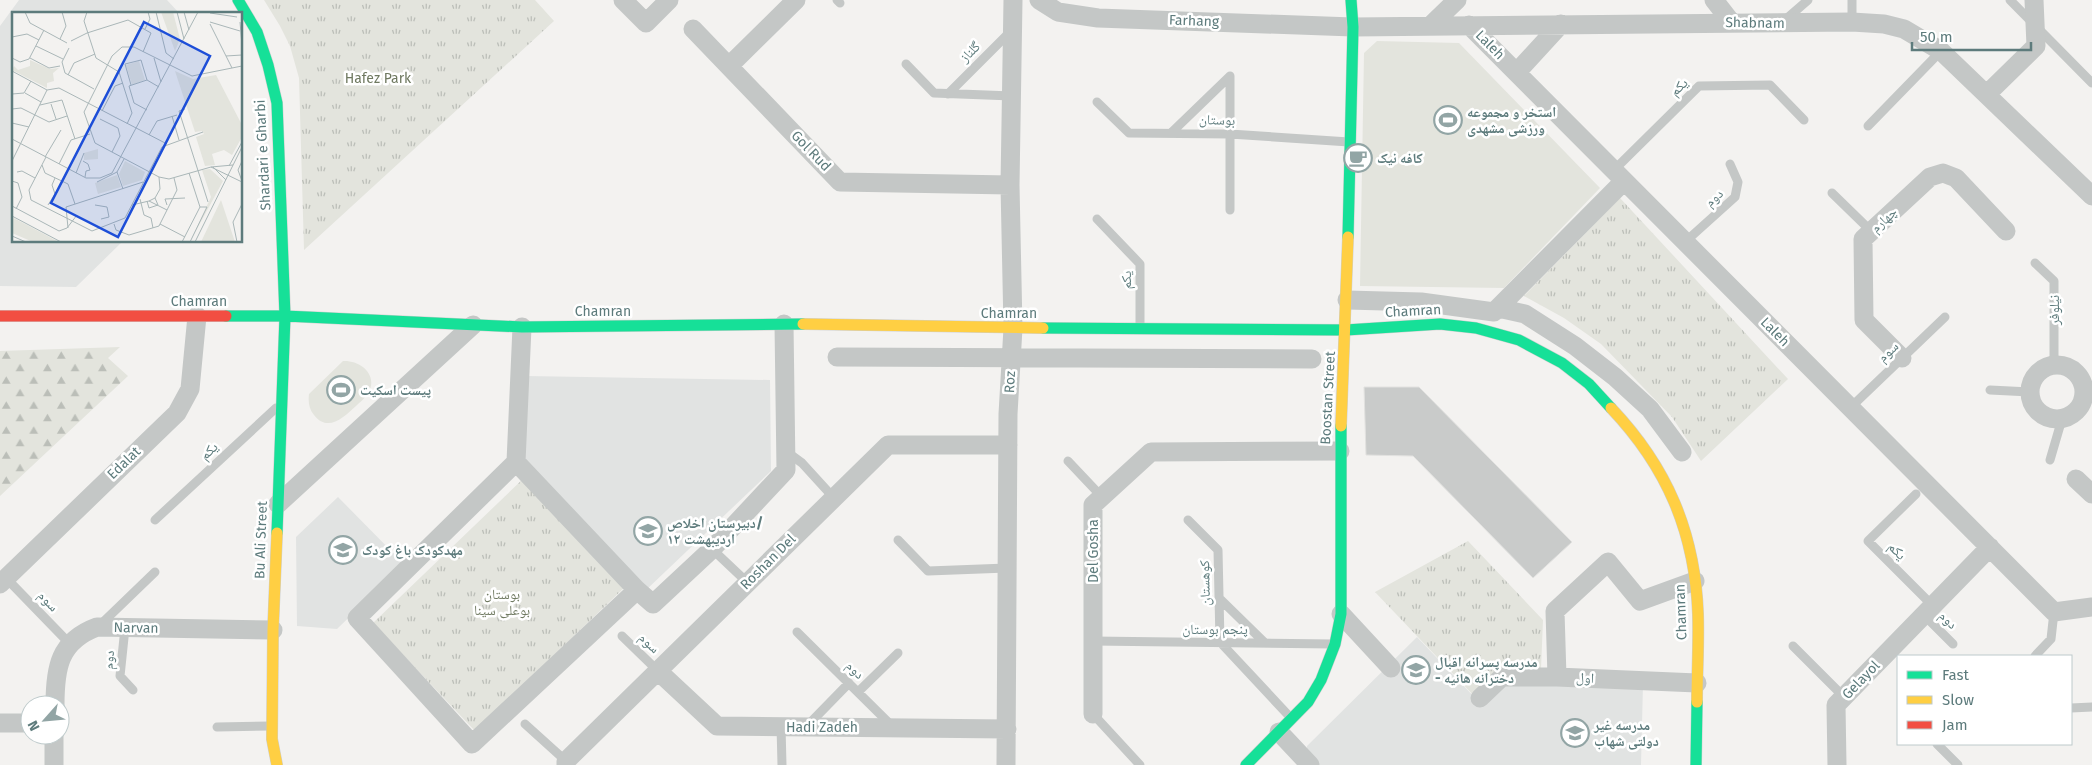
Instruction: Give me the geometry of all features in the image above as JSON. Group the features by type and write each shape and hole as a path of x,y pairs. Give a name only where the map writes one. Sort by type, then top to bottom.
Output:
{"main road":[{"name":"Shardari e Gharbi","path":"238,0 257,32 268,65 277,103 285,316"},
{"name":"Boostan Street","path":"1246,765 1308,702 1321,680 1336,644 1341,614 1340,451 1347,300 1353,27 1351,0"},
{"name":"Chamran","path":"0,316 285,316 522,327 784,324 1013,328 1346,330 1440,324 1476,328 1519,340 1562,363 1589,384 1634,432 1651,458 1676,504 1684,527 1695,581 1698,614 1696,765"},
{"name":"Bu Ali Street","path":"277,765 272,739 273,630 285,316"}],"street":[{"path":"623,0 646,23 669,0"},
{"path":"729,66 796,0"},
{"name":"Roz","path":"1006,765 1008,445 1013,328 1010,185 1013,0"},
{"name":"Farhang","path":"1039,0 1058,12 1098,18 1353,27"},
{"path":"1430,26 1457,0"},
{"path":"1714,0 1732,23"},
{"path":"1987,94 2036,46 2034,0"},
{"name":"Shabnam","path":"1353,27 1852,22 1884,24 1904,29 1941,51 2089,187"},
{"path":"1517,72 1561,24"},
{"name":"Laleh","path":"1469,25 2054,612"},
{"name":"Gol Rud","path":"693,29 840,182 1010,185"},
{"name":"چهارم","path":"1902,358 1864,320 1863,239 1930,177 1943,174 1956,178 2006,232"},
{"path":"1347,300 1421,302 1494,312 1619,176"},
{"path":"1498,308 1525,314 1575,346 1615,377 1650,409 1682,452"},
{"name":"Edalat","path":"3,581 176,413 190,389 197,316"},
{"path":"278,504 473,324"},
{"path":"516,462 637,590 654,604 712,549 786,470 784,324"},
{"path":"522,327 516,462 357,618 472,744 637,590"},
{"path":"837,357 1312,358"},
{"path":"2054,364 2063,365 2072,369 2088,384 2082,403 2071,416 2054,419 2038,412 2032,405 2030,392 2032,379 2044,367 2054,364"},
{"name":"Roshan Del","path":"566,763 833,497 888,445 1008,445"},
{"name":"Del Gosha","path":"1093,714 1094,505 1151,452 1340,451"},
{"path":"2076,479 2092,494"},
{"name":"Gelayol","path":"1837,765 1836,705 1990,548"},
{"path":"1557,677 1556,611 1608,562 1640,601 1695,581"},
{"path":"2054,612 2092,607"},
{"path":"1341,614 1392,668"},
{"name":"Narvan","path":"70,644 85,632 98,628 273,630"},
{"path":"55,695 56,678 65,649 70,644"},
{"name":"Hadi Zadeh","path":"658,671 717,726 1007,729"},
{"name":"اول","path":"1480,698 1502,677 1557,677 1697,683"},
{"path":"0,723 20,723"},
{"path":"1286,726 1310,765"},
{"path":"54,745 54,765"}],"lane":[{"path":"1781,24 1808,0"},
{"path":"1852,0 1852,22"},
{"path":"2010,0 2092,83"},
{"name":"گلناز","path":"948,94 1012,29"},
{"path":"1868,126 1941,51"},
{"path":"906,64 934,93 1012,96"},
{"path":"1171,133 1230,76 1230,210"},
{"name":"یکم","path":"1619,176 1699,86 1770,85 1804,120"},
{"name":"بوستان","path":"1097,102 1129,133 1230,134 1349,142"},
{"name":"دوم","path":"1685,242 1736,198 1738,182 1730,164"},
{"path":"1832,193 1871,232"},
{"name":"یکم","path":"1097,219 1140,264 1140,328"},
{"name":"نیلوفر","path":"2035,263 2054,281 2054,364"},
{"name":"سوم","path":"1850,408 1945,317"},
{"path":"1990,390 2030,392"},
{"name":"یکم","path":"155,520 281,403"},
{"path":"2050,460 2062,419"},
{"path":"786,451 802,463 833,497"},
{"path":"1068,461 1102,497"},
{"name":"یکم","path":"1916,494 1868,541 1928,610"},
{"name":"کوهستان","path":"1188,520 1218,550 1220,642"},
{"path":"898,540 928,571 1007,568"},
{"path":"712,549 748,583"},
{"path":"98,628 155,572"},
{"name":"سوم","path":"3,581 70,644"},
{"path":"1219,598 1265,643"},
{"name":"دوم","path":"1928,610 1953,644"},
{"path":"2036,655 2052,639 2054,612"},
{"name":"دوم","path":"125,628 120,676 133,690"},
{"name":"دوم","path":"797,632 894,728"},
{"name":"سوم","path":"622,636 658,671"},
{"name":"پنجم بوستان","path":"1093,641 1336,644"},
{"path":"1220,642 1286,726"},
{"path":"1793,646 1844,697"},
{"path":"858,692 898,653"},
{"path":"808,726 849,683"},
{"path":"2072,708 2092,707"},
{"path":"1093,714 1140,765"},
{"path":"525,724 566,763"},
{"path":"217,727 272,726"},
{"path":"781,726 782,765"},
{"path":"1937,745 1958,765"}],"shaded area":[{"path":"19,0 167,0 178,12 12,12 12,242 122,242 76,287 0,286 0,26"},
{"name":"دبیرستان اخلاص/ ۱۲ اردیبهشت","path":"526,376 770,380 771,471 645,591 522,460"},
{"name":"مهدکودک باغ کودک","path":"338,497 404,564 337,629 297,626 296,537"},
{"path":"1417,637 1479,702 1503,681 1643,684 1641,765 1317,765 1307,755 1307,746"}],"green space":[{"name":"Hafez Park","path":"264,0 535,0 554,21 304,250 299,78 290,46"},
{"name":"استخر و مجموعه ورزشی مشهدی","path":"1377,41 1459,43 1600,188 1504,288 1360,286 1364,53"},
{"path":"1620,198 1788,379 1701,461 1672,417 1601,344 1564,318 1524,296"},
{"path":"120,347 108,358 128,376 0,496 0,351"},
{"name":"پیست اسکیت","path":"343,361 356,363 367,370 371,382 370,388 366,396 346,415 336,421 325,423 319,420 311,410 309,394"},
{"name":"بوستان بوعلی سینا","path":"524,478 627,585 475,731 373,623"},
{"path":"1468,541 1543,620 1541,669 1476,698 1375,592"}],"building":[{"path":"1364,387 1419,387 1572,542 1533,578 1413,456 1366,455"}],"traffic: fast":[{"path":"238,0 257,32 268,65 277,103 285,316 277,533"},
{"path":"1348,237 1353,27 1351,0"},
{"path":"226,316 285,316 522,327 803,324"},
{"path":"1043,328 1346,330 1440,324 1476,328 1519,340 1562,363 1589,384 1611,408"},
{"path":"1246,765 1308,702 1321,680 1335,644 1341,614 1341,426"},
{"path":"1696,765 1697,702"}],"traffic: slow":[{"path":"1341,426 1348,237"},
{"path":"803,324 1043,328"},
{"path":"1611,408 1631,430 1662,477 1684,528 1696,584 1698,614 1697,702"},
{"path":"277,533 273,630 272,739 277,765"}],"traffic: jam":[{"path":"0,316 226,316"}],"place":[{"name":"استخر و مجموعه ورزشی مشهدی","path":"1448,120"},
{"name":"کافه نیک","path":"1358,158"},
{"name":"پیست اسکیت","path":"341,390"},
{"name":"دبیرستان اخلاص/ ۱۲ اردیبهشت","path":"648,531"},
{"name":"مهدکودک باغ کودک","path":"343,550"},
{"name":"مدرسه پسرانه اقبال - دخترانه هانیه","path":"1416,670"},
{"name":"مدرسه غیر دولتی شهاب","path":"1575,733"}]}
